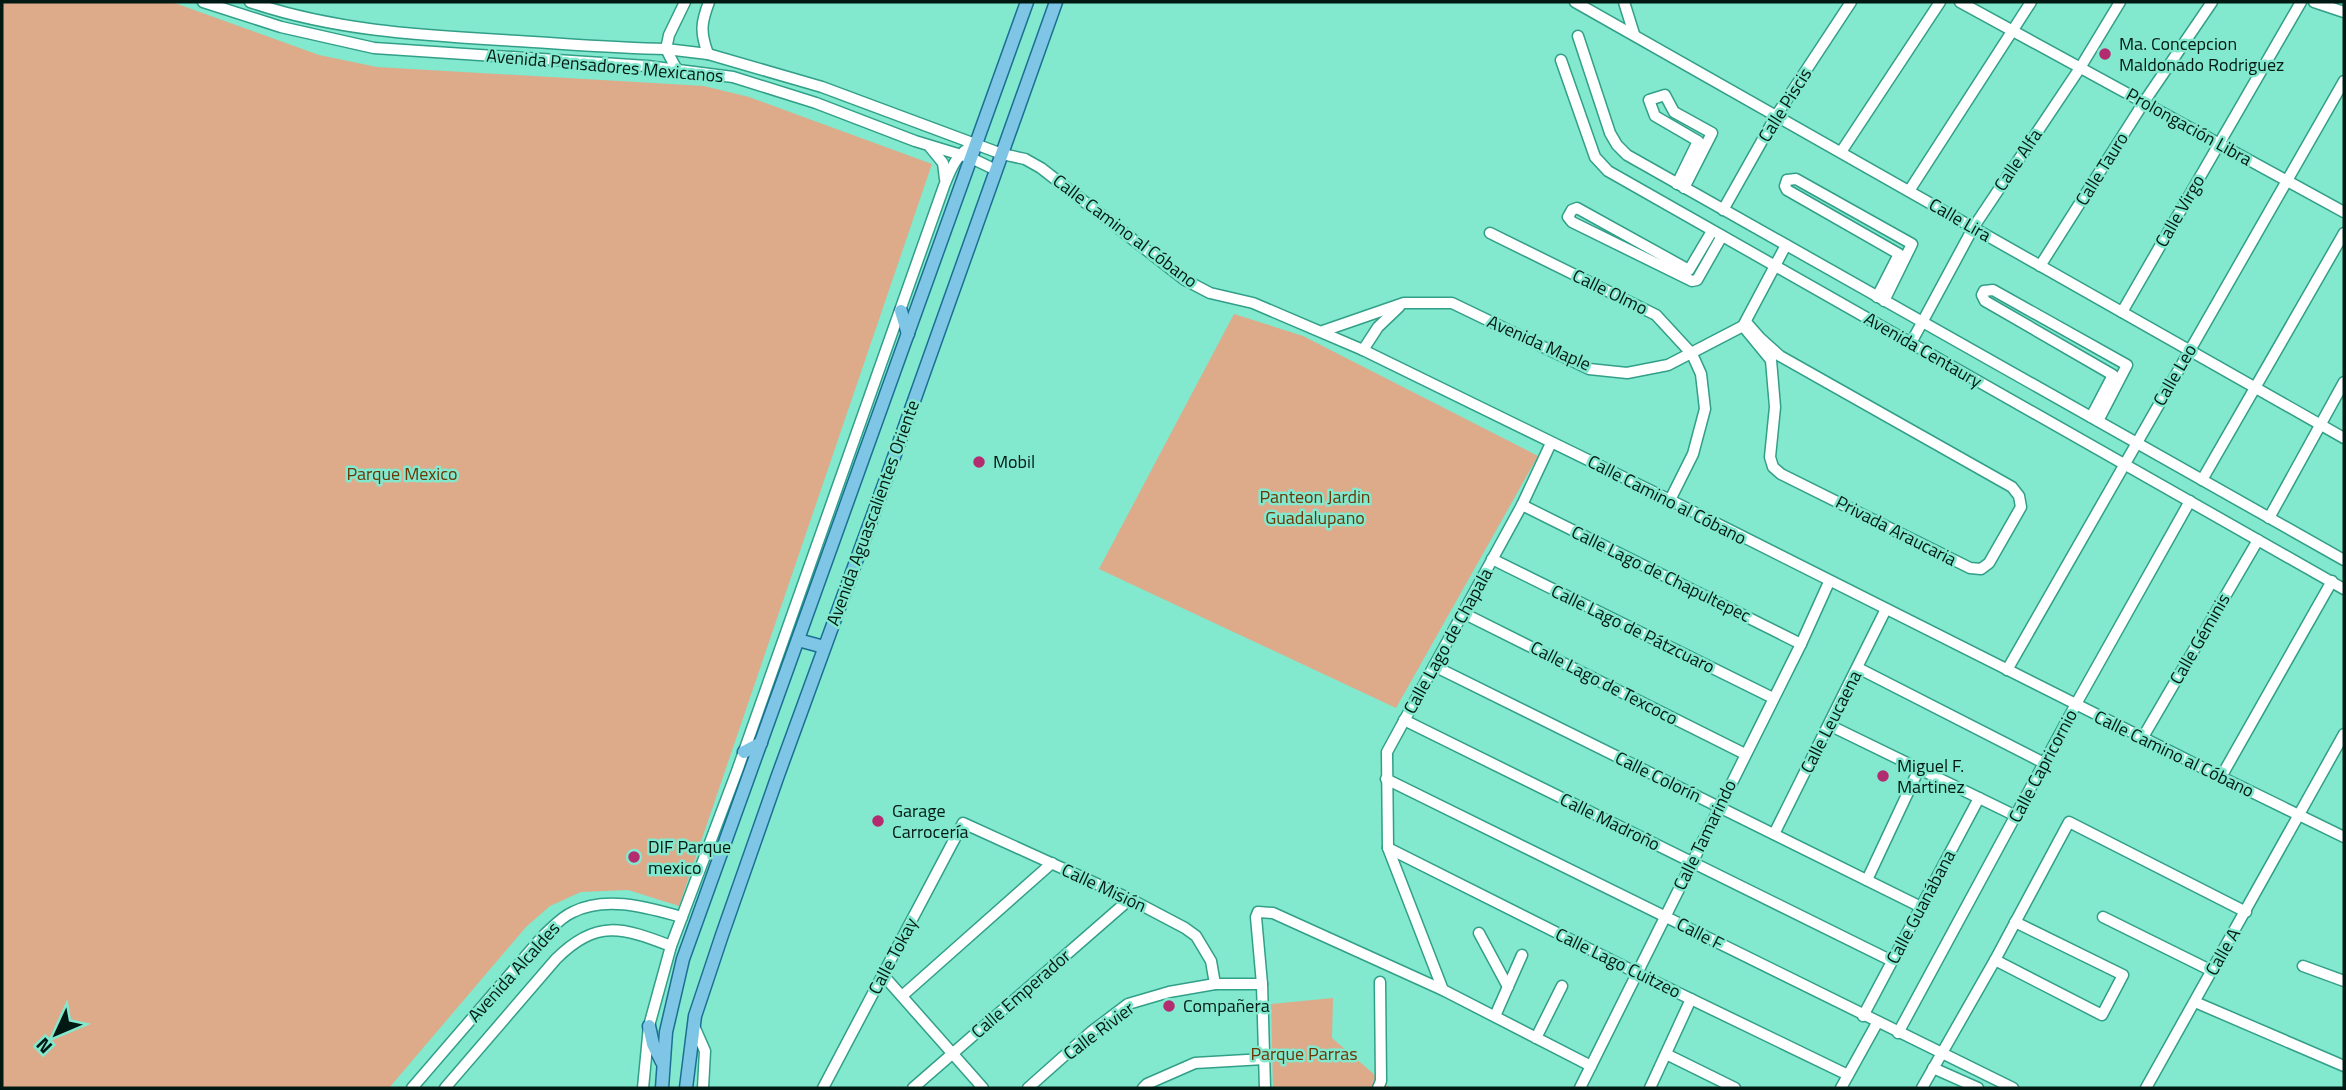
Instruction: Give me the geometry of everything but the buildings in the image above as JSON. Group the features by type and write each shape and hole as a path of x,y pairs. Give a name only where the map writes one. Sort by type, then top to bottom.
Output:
{"main road":[{"name":"Avenida Aguascalientes Oriente","path":"662,1088 666,1032 684,959 908,334 965,156 976,144 1027,2"},
{"name":"Avenida Aguascalientes Oriente","path":"686,1088 695,1016 722,935 1056,2"},
{"path":"901,311 908,334"},
{"path":"798,640 824,648"},
{"path":"744,752 761,743"},
{"path":"649,1026 653,1044 663,1063"}],"street":[{"name":"Avenida Pensadores Mexicanos","path":"203,2 281,27 337,41 391,50 647,66 733,77 816,103 965,156 996,170"},
{"name":"Avenida Pensadores Mexicanos","path":"250,2 281,13 340,26 390,33 666,49 708,54 822,87 1002,153"},
{"path":"677,70 666,49 669,35 685,2"},
{"path":"708,54 702,37 702,21 709,2"},
{"name":"Calle Lira","path":"1575,2 2344,438"},
{"path":"1625,2 1634,34"},
{"path":"1840,152 1940,2"},
{"name":"Prolongación Libra","path":"1960,2 2344,212"},
{"path":"1909,191 2031,2"},
{"name":"Calle Alfa","path":"1911,343 1973,228 2080,68 2120,2"},
{"name":"Calle Tauro","path":"2040,267 2144,102 2212,2"},
{"name":"Calle Virgo","path":"2122,312 2301,2"},
{"path":"2314,2 2344,12"},
{"name":"Calle Piscis","path":"1723,210 1776,116 1846,4"},
{"path":"390,33 391,50"},
{"name":"Avenida Centaury","path":"1578,36 1610,133 1627,155 2344,559"},
{"path":"646,49 647,66"},
{"name":"Avenida Centaury","path":"1561,60 1595,157 1608,171 2344,589"},
{"name":"Calle Leo","path":"2007,670 2344,81"},
{"path":"1670,207 1698,141 1655,116 1649,100 1665,96 1674,112 1712,133 1680,186"},
{"path":"928,145 943,163 944,186"},
{"name":"Calle Camino al Cóbano","path":"1002,153 1025,159 1041,168 1198,288 1253,303 1363,350 1670,500 1829,582 2344,837"},
{"name":"Avenida Aguascalientes Oriente","path":"642,1088 649,1026 671,946 744,752 944,186 952,165 965,156"},
{"path":"1796,179 1912,244 1880,299 1899,254 1788,191 1785,186 1787,180 1796,179"},
{"path":"1577,208 1689,270 1717,233 1697,279 1692,281 1572,222 1568,217 1577,208"},
{"name":"Calle Olmo","path":"1490,233 1656,315 1692,354 1701,374 1705,409 1693,454 1670,500"},
{"path":"2202,480 2344,233"},
{"path":"1744,324 1786,245"},
{"path":"1993,290 2127,365 2095,419 2113,375 1985,302 1982,295 1984,291 1993,290"},
{"path":"1363,350 1378,327 1404,303"},
{"name":"Avenida Maple","path":"1323,331 1404,303 1452,303 1589,369 1627,373 1668,365 1744,324"},
{"name":"Privada Araucaria","path":"1744,324 1775,358 2012,487 2019,496 2021,507 1989,563 1981,569 1970,568 1781,474 1773,467 1770,457 1775,407 1775,358"},
{"path":"2269,518 2344,382"},
{"name":"Calle Lago de Chapala","path":"1443,990 1388,848 1387,752 1522,505 1551,443"},
{"name":"Calle Capricornio","path":"1898,1033 2190,501"},
{"name":"Calle Lago de Chapultepec","path":"1522,505 1801,643"},
{"name":"Calle Géminis","path":"2143,737 2258,540"},
{"name":"Calle Lago de Pátzcuaro","path":"1492,559 1773,698"},
{"path":"2221,777 2332,581"},
{"name":"Calle Tamarindo","path":"1580,1088 1829,582"},
{"name":"Calle Leucaena","path":"1774,834 1886,609"},
{"name":"Calle Lago de Texcoco","path":"1463,613 1745,754"},
{"name":"Calle Colorín","path":"1434,666 1921,907"},
{"path":"1858,668 2044,764"},
{"name":"Calle Madroño","path":"1404,720 1892,961"},
{"path":"1829,725 2016,816"},
{"name":"Calle A","path":"2146,1088 2344,734"},
{"path":"1867,880 1919,769"},
{"name":"Calle F","path":"1386,779 2013,1088"},
{"name":"Calle Guanábana","path":"1863,1016 1979,798"},
{"path":"1922,1088 2069,822 2246,912"},
{"name":"Calle Misión","path":"963,823 1130,899 1196,936 1211,961 1215,984"},
{"name":"Calle Tokay","path":"823,1088 963,823"},
{"name":"Calle Lago Cuitzeo","path":"1388,848 1848,1075"},
{"path":"902,996 1052,863"},
{"name":"Calle Emperador","path":"913,1088 1130,899"},
{"name":"Avenida Alcaldes","path":"412,1088 543,936 564,917 589,906 619,903 682,917"},
{"path":"1265,1088 1262,984 1256,917 1258,912 1273,913 1443,990 1591,1066"},
{"path":"2103,916 2212,971"},
{"path":"1994,960 2102,1014 2123,975 2015,922"},
{"name":"Avenida Alcaldes","path":"445,1088 556,959 587,935 605,930 638,933 671,946"},
{"path":"1479,933 1508,987"},
{"path":"1495,1016 1522,955"},
{"path":"2303,965 2344,981"},
{"path":"883,975 983,1088"},
{"path":"1378,1088 1381,1081 1380,982"},
{"name":"Calle Rivier","path":"1028,1088 1091,1032 1128,1004 1169,992 1215,984 1262,984"},
{"path":"1536,1038 1562,986"},
{"path":"1650,1088 1691,999"},
{"path":"2195,1002 2344,1066"},
{"path":"1840,1088 1877,1023"},
{"path":"694,1026 705,1051 703,1088"},
{"path":"1666,1054 1735,1088"},
{"path":"1143,1088 1195,1063 1264,1059"},
{"path":"1933,1068 1978,1088"}],"green space":[{"name":"Parque Mexico","path":"2,2 172,2 319,55 377,67 704,86 749,97 932,164 679,906 628,890 581,892 550,906 526,927 389,1088 2,1088"},
{"name":"Panteon Jardin Guadalupano","path":"1234,314 1303,336 1538,456 1396,708 1099,569"},
{"name":"Parque Parras","path":"1333,998 1332,1038 1390,1088 1273,1088 1271,1004"}],"place":[{"name":"Ma. Concepcion Maldonado Rodriguez","path":"2105,54"},
{"name":"Mobil","path":"979,462"},
{"name":"Miguel F. Martinez","path":"1883,776"},
{"name":"Garage Carrocería","path":"878,821"},
{"name":"DIF Parque mexico","path":"634,857"},
{"name":"Compañera","path":"1169,1006"}]}
